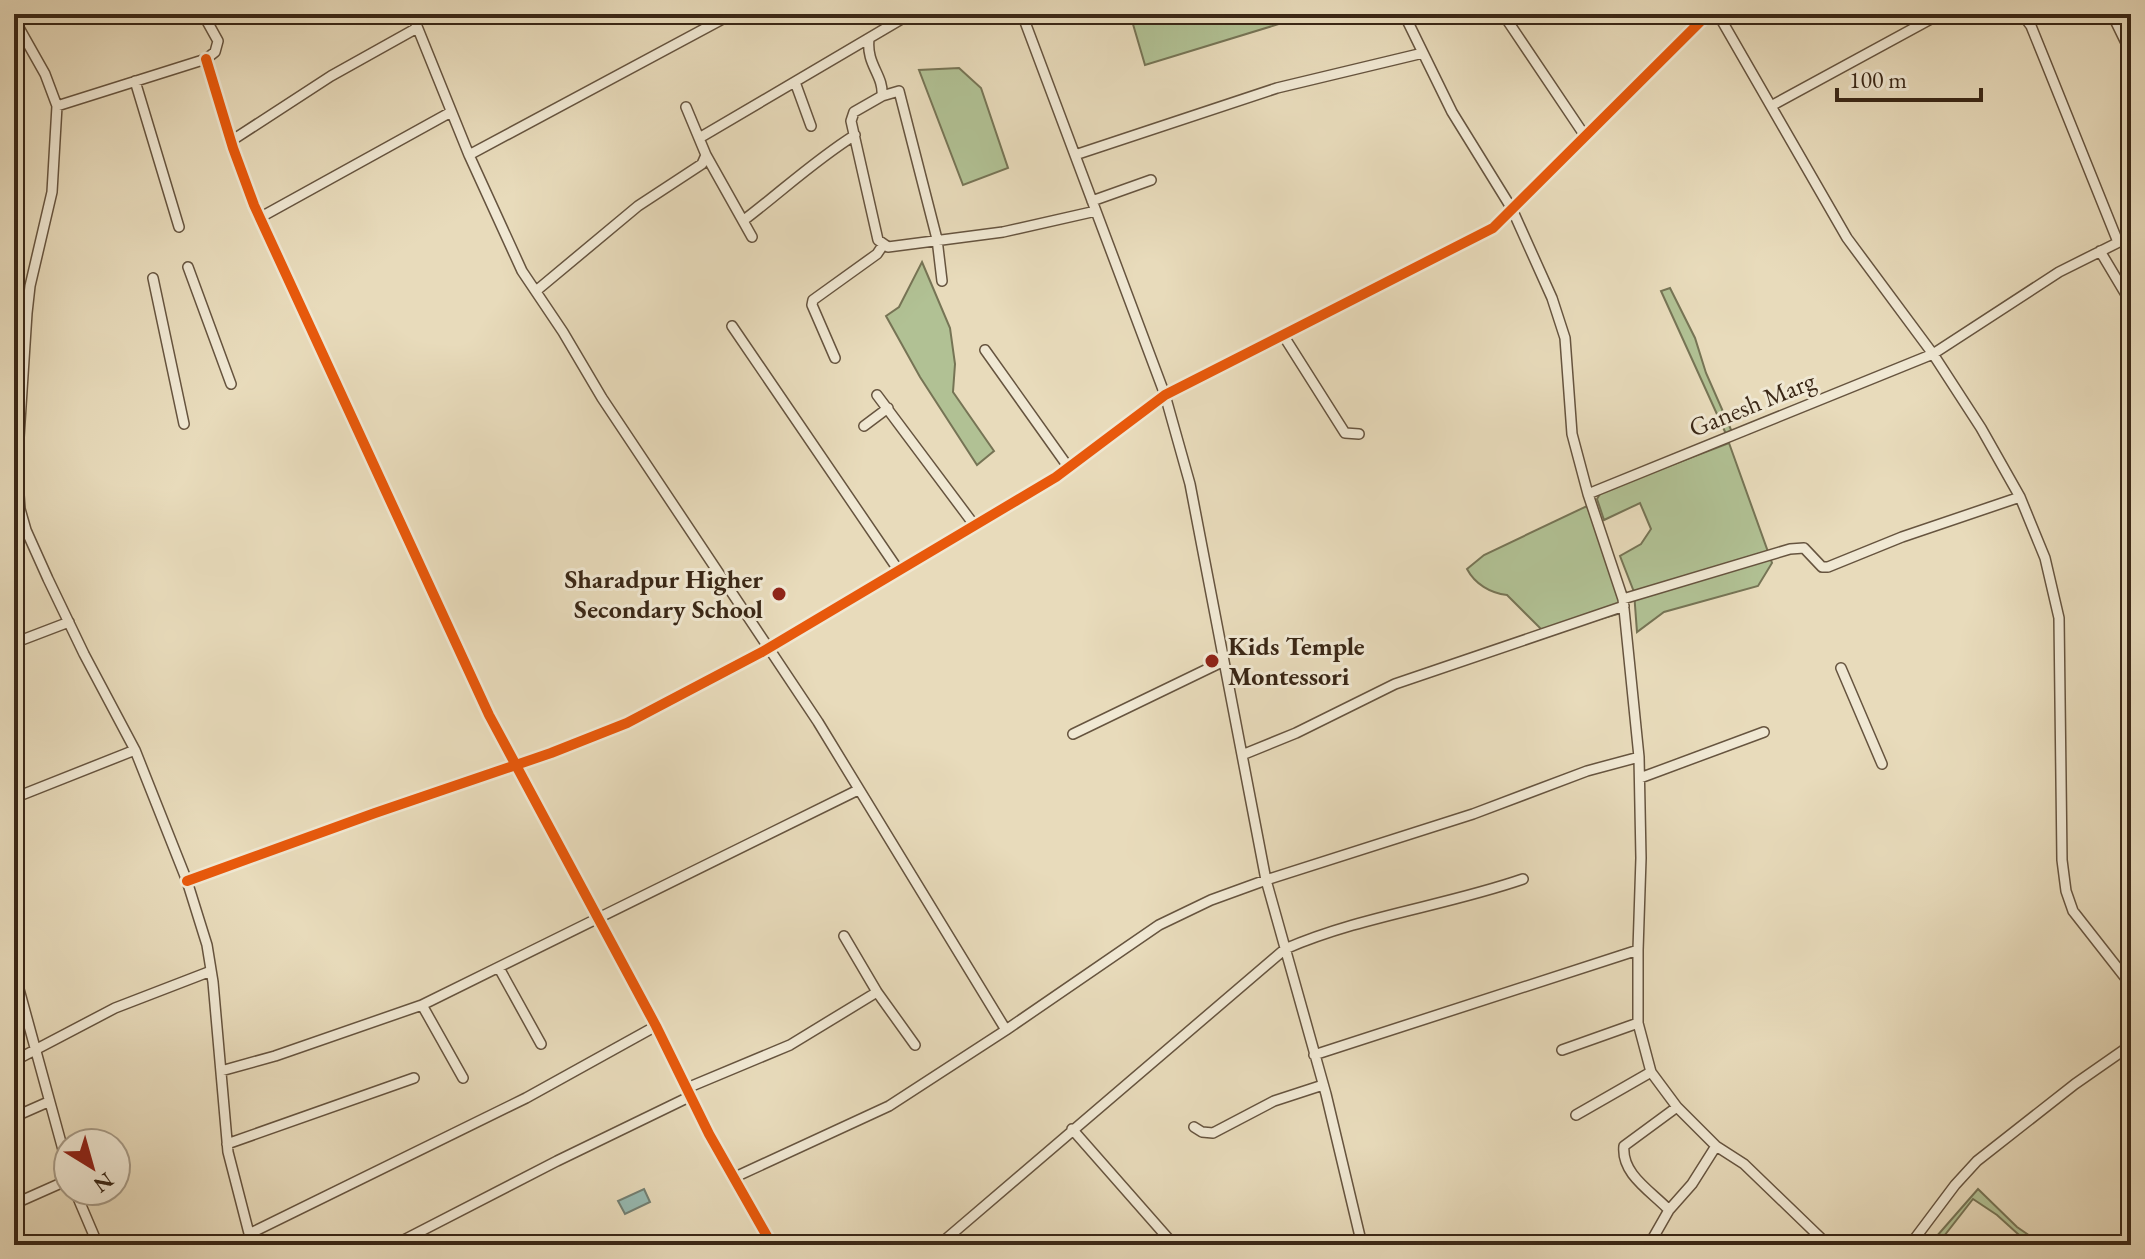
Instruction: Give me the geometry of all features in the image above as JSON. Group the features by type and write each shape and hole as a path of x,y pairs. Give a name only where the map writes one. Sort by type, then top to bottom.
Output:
{"street":[{"path":"57,106 206,59 215,52 218,41 203,14"},
{"path":"412,14 469,155 522,271 602,398 769,648 1006,1030"},
{"path":"469,155 732,14"},
{"path":"701,137 910,14"},
{"path":"1022,14 1165,395 1190,484 1266,880 1323,1085 1362,1245"},
{"path":"1404,14 1452,112 1512,209 1552,298 1565,338 1572,434 1623,603 1640,778 1638,1023 1651,1072 1677,1107 1716,1146 1744,1164 1828,1245"},
{"path":"1503,14 1585,136"},
{"path":"187,881 627,723 769,648 1069,468 1165,395 1493,228 1708,14"},
{"path":"1718,14 1847,238 1933,354 1981,428 2020,497 2045,558 2059,618 2062,860 2066,891 2073,911 2131,985"},
{"path":"2022,14 2041,51 2118,242"},
{"path":"2112,14 2131,53"},
{"path":"1771,106 1936,15"},
{"path":"14,19 45,74 57,106 52,192 30,286 27,313 17,491 26,530 135,750 187,881 207,945 227,1144 252,1245"},
{"path":"231,141 331,76 417,28"},
{"path":"869,39 867,54 883,88 882,96"},
{"path":"1075,155 1277,88 1423,53"},
{"path":"206,59 231,141 261,217 489,715 656,1026 733,1178 772,1245"},
{"path":"135,81 179,227"},
{"path":"795,82 811,126"},
{"path":"942,281 937,241 899,91 882,96 854,112 851,121 878,240 888,247 937,241 1003,232 1094,206 1151,180"},
{"path":"686,107 706,155 752,237"},
{"path":"261,217 451,112"},
{"path":"744,220 784,191 822,156 855,135"},
{"path":"536,291 638,206 702,164 706,155"},
{"name":"Ganesh Marg","path":"1588,494 1933,354 2059,272 2131,236"},
{"path":"835,358 812,305 813,300 877,254 883,245"},
{"path":"2100,251 2131,303"},
{"path":"188,267 231,384"},
{"path":"153,278 184,424"},
{"path":"732,326 899,571"},
{"path":"1283,335 1345,433 1359,434"},
{"path":"985,350 1069,468"},
{"path":"877,395 975,526"},
{"path":"864,426 888,408"},
{"path":"1242,755 1424,672 1623,603 1790,549 1804,548 1822,567 1828,567 1902,537 2020,497"},
{"path":"14,643 69,622"},
{"path":"1073,734 1224,661"},
{"path":"1841,668 1882,764"},
{"path":"1640,778 1764,732"},
{"path":"14,798 135,750"},
{"path":"733,1178 870,1117 1006,1030 1159,925 1211,900 1473,814 1587,771 1639,757"},
{"path":"221,1071 275,1056 422,1005 858,790"},
{"path":"939,1245 952,1241 1072,1129 1285,949 1315,936 1478,895 1523,879"},
{"path":"844,936 877,992 915,1045"},
{"path":"1314,1055 1638,950"},
{"path":"499,968 541,1044"},
{"path":"14,971 56,1127"},
{"path":"14,1061 35,1047 115,1008 211,971"},
{"path":"394,1245 689,1092 790,1045 877,992"},
{"path":"422,1005 463,1078"},
{"path":"1562,1050 1638,1023"},
{"path":"249,1234 526,1098 656,1026"},
{"path":"1910,1245 1977,1161 2075,1084 2131,1045"},
{"path":"1576,1115 1651,1072"},
{"path":"227,1144 414,1078"},
{"path":"1194,1127 1213,1133 1274,1101 1323,1085"},
{"path":"14,1117 48,1102"},
{"path":"1669,1210 1628,1170 1623,1158 1624,1146 1677,1107"},
{"path":"1072,1129 1174,1245"},
{"path":"1649,1245 1669,1210 1692,1184 1716,1146"},
{"path":"14,1204 52,1187"},
{"path":"82,1207 98,1245"}],"green space":[{"path":"1130,14 1289,14 1292,20 1145,65"},
{"path":"959,68 981,88 1008,168 963,185 919,70"},
{"path":"922,262 950,328 955,364 953,392 994,451 977,465 920,377 886,316 899,307"},
{"path":"1670,288 1695,338 1706,373 1732,432 1726,434 1661,291"},
{"path":"1729,443 1772,563 1758,586 1664,612 1637,632 1634,592 1620,556 1641,544 1651,529 1640,503 1604,520 1597,499 1601,492"},
{"path":"1587,506 1623,594 1625,612 1546,634 1507,595 1484,587 1467,569 1484,555"},
{"path":"1978,1189 2017,1227 2033,1238 2029,1244 1997,1215 1973,1199 1937,1245 1929,1245"}],"water":[{"path":"644,1189 650,1202 625,1214 618,1201"}],"cycle path":[{"path":"187,881 551,753 627,723 762,652 1056,477 1165,395 1493,228 1708,14"},
{"path":"206,59 254,205 489,715 656,1026 709,1134 772,1245"}],"place":[{"name":"Sharadpur Higher Secondary School","path":"779,594"},
{"name":"Kids Temple Montessori","path":"1212,661"}]}
